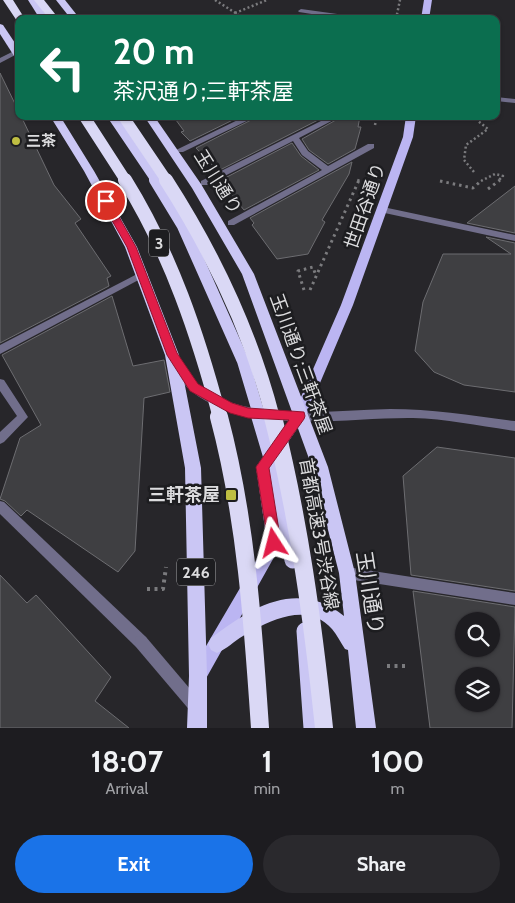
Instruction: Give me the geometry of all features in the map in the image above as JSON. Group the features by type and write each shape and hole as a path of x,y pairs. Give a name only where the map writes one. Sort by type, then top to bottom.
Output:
{"highway":[{"path":"8,0 17,15"},
{"path":"32,0 42,15"},
{"path":"40,0 51,15"},
{"path":"60,0 73,15"},
{"path":"0,27 15,52"},
{"name":"246","path":"58,120 117,221 143,274 172,355 193,468 198,676 197,728"},
{"name":"3","path":"86,120 146,217 165,254 182,293 210,381 236,492 248,568 260,728"},
{"path":"115,120 183,226 243,361 279,481 303,614 312,728"},
{"name":"首都高速3号渋谷線","path":"126,120 174,194 216,266 237,312 255,361 289,476 301,539 312,613 324,728"},
{"name":"玉川通り","path":"152,120 197,188 248,274"},
{"name":"玉川通り;三軒茶屋","path":"248,274 299,416 320,467"},
{"name":"玉川通り","path":"320,467 347,572 366,728"},
{"path":"217,644 250,620 270,611 292,606 314,608 329,613 344,627 357,656"}],"main road":[{"path":"426,15 428,0"},
{"name":"世田谷通り","path":"198,676 274,543 263,467 299,416 347,305 383,210 408,137 410,120"}],"street":[{"path":"301,11 330,15"},
{"path":"0,61 15,56"},
{"path":"500,99 515,101"},
{"path":"180,150 245,120"},
{"path":"204,183 329,120"},
{"path":"294,138 305,152 326,170"},
{"path":"231,222 371,146"},
{"path":"383,210 515,238"},
{"path":"0,350 143,274"},
{"path":"172,355 194,387 230,408 248,413 299,416 417,414 515,426"},
{"path":"0,383 23,417 0,439"},
{"path":"0,506 141,642 197,708"},
{"path":"347,572 515,599"}],"path":[{"path":"215,0 238,15"},
{"path":"235,13 267,0"},
{"path":"397,15 400,0"},
{"path":"310,290 354,192 371,146 376,120"},
{"path":"474,172 467,167 464,160 466,145 488,129 477,120"},
{"path":"440,182 473,188 492,173 498,173 503,176 488,188"},
{"path":"304,290 298,271 313,268 315,274"},
{"path":"147,589 163,589 167,559"},
{"path":"379,665 406,666"}],"building":[{"path":"0,73 15,104 15,120 23,120 54,185 81,219 75,223 111,276 107,278 109,286 0,343"},
{"path":"176,120 233,120 190,141 181,132 184,131"},
{"path":"251,120 318,120 218,171 196,148"},
{"path":"336,120 359,120 358,127 361,127 355,149 328,164 309,150 302,139"},
{"path":"292,143 301,156 319,170 244,210 226,188 231,185 225,178"},
{"path":"352,162 349,174 322,220 325,222 308,254 277,259 252,225 254,223 250,218"},
{"path":"515,186 515,233 467,223"},
{"path":"486,237 515,243 515,392 464,385 434,372 415,351 423,302 443,254 511,254"},
{"path":"112,296 133,366 164,360 170,392 144,398 135,551 118,572 27,510 21,516 5,501 0,499 20,438 41,425 2,355"},
{"path":"437,447 515,458 515,591 411,575 403,476"},
{"path":"0,575 27,603 36,595 111,677 95,701 129,728 0,728"},
{"path":"413,591 515,607 512,728 430,728"}],"place":[{"name":"三茶","path":"16,141"},
{"name":"三軒茶屋","path":"231,495"}],"route":[{"path":"106,201 132,247 172,355 194,387 206,396 230,408 248,413 299,416 263,467 274,543"}]}
